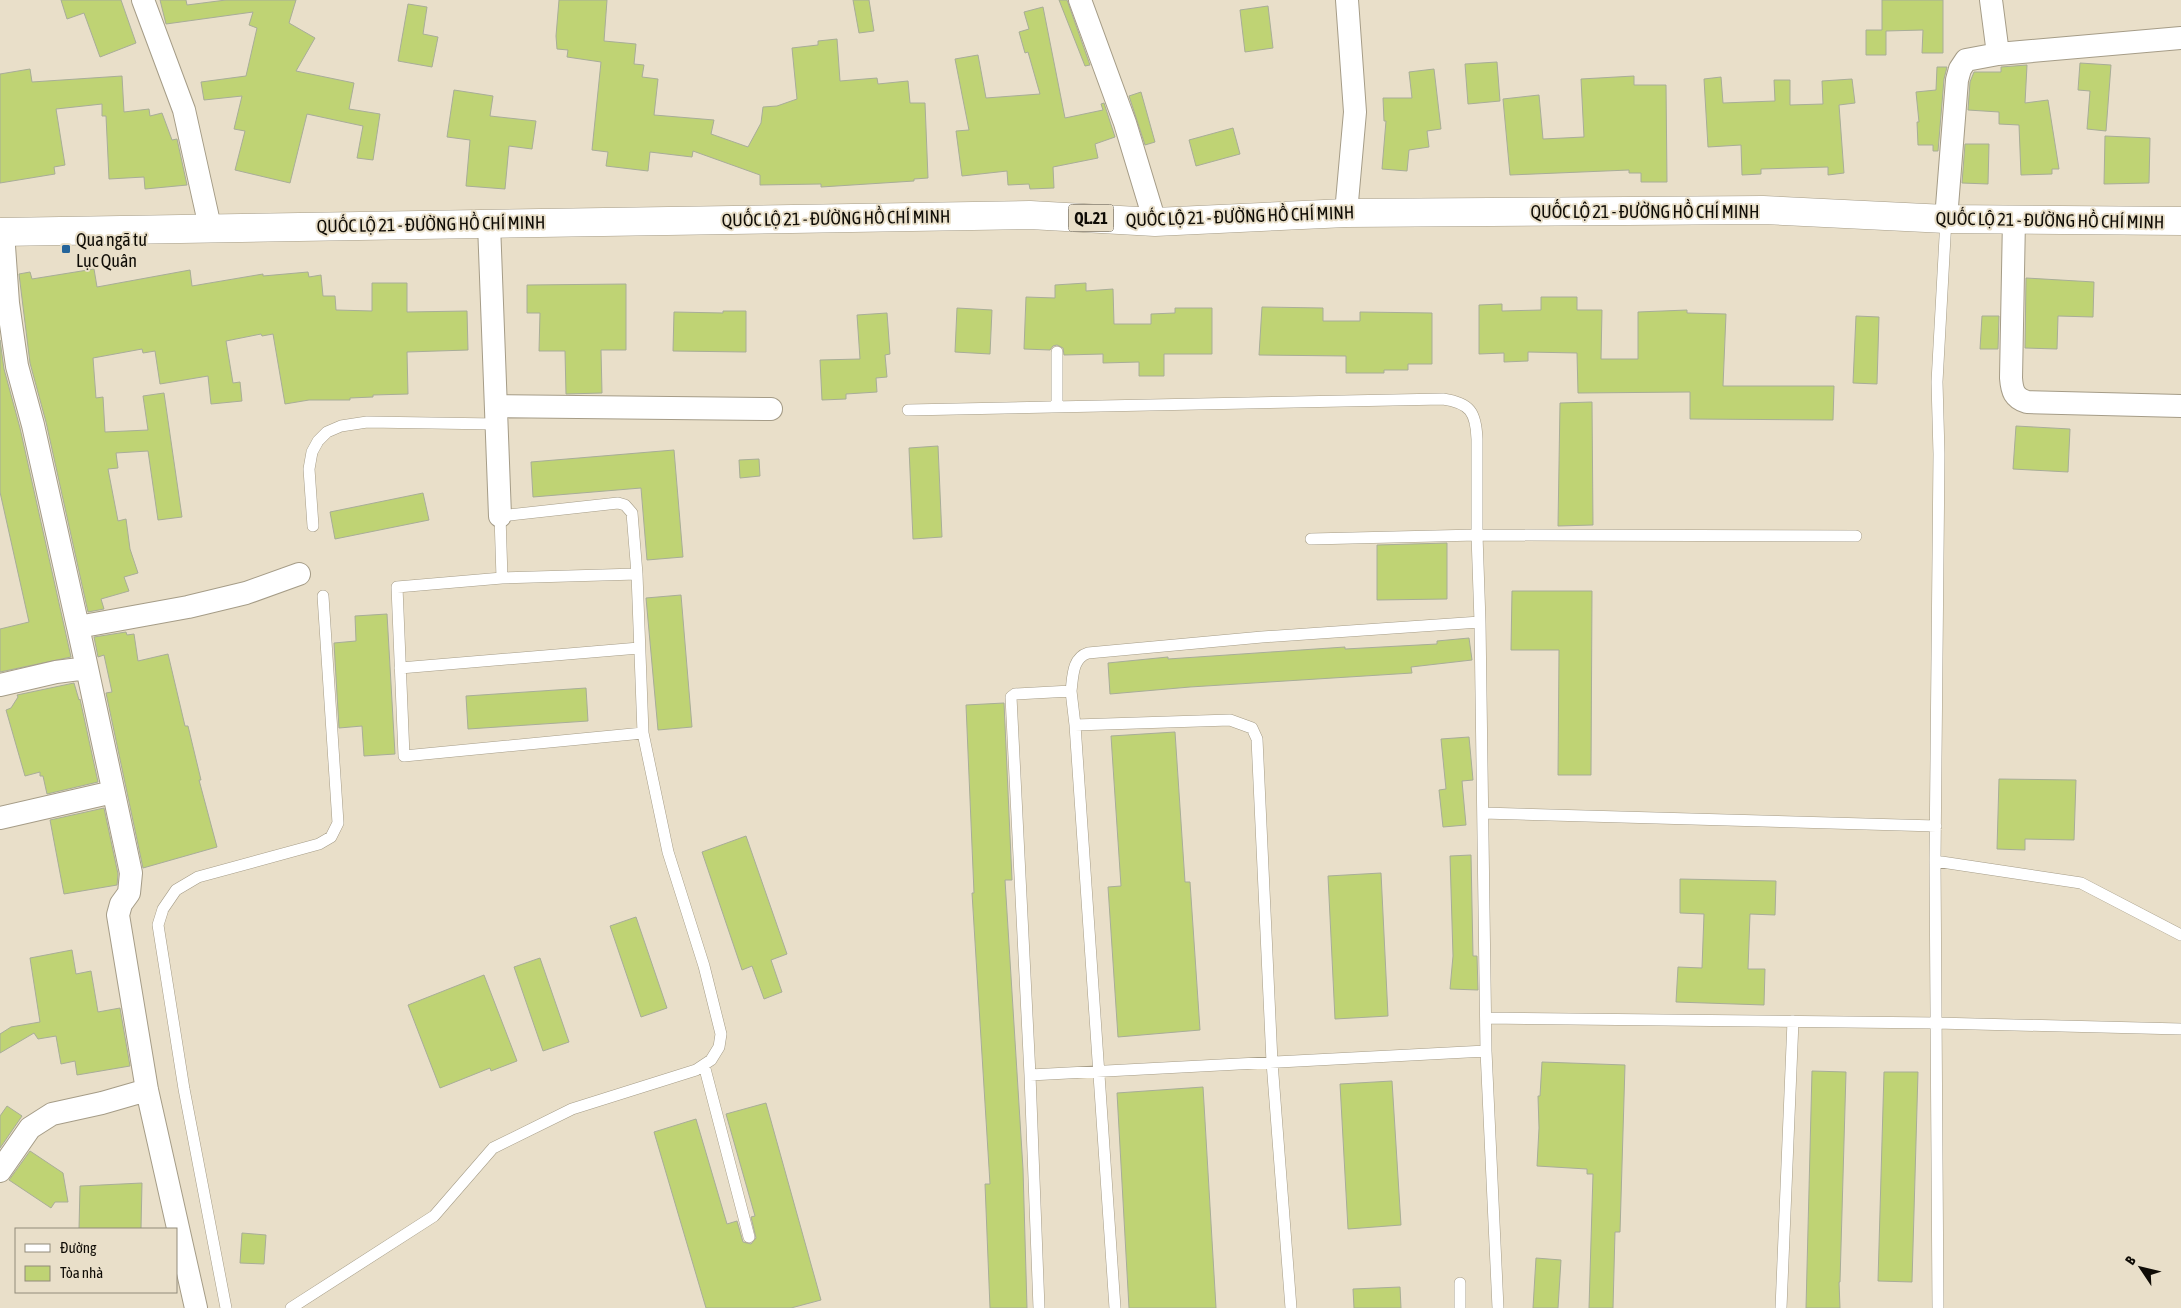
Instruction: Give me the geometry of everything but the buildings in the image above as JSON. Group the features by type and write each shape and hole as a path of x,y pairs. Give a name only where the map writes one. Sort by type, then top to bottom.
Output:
{"highway":[{"name":"QUỐC LỘ 21 - ĐƯỜNG HỒ CHÍ MINH","path":"2,232 1030,214 1155,222 1346,213 1763,210 1946,219 2181,221"}],"street":[{"path":"143,0 184,110 210,227"},
{"path":"1080,0 1126,123 1155,222"},
{"path":"1346,213 1355,112 1347,0"},
{"path":"1992,0 1998,54"},
{"path":"1946,219 1954,103 1960,69 1968,58 2181,38"},
{"path":"2014,219 2011,389 2015,396 2027,402 2181,406"},
{"path":"489,224 500,516"},
{"path":"2,232 8,303 17,366 35,434 131,873 130,893 121,904 118,915 147,1090 196,1308"},
{"path":"496,415 771,409"},
{"path":"78,627 188,607 246,593 299,574"},
{"path":"0,685 56,672 87,668"},
{"path":"0,818 113,792"},
{"path":"0,1171 30,1128 52,1114 147,1090"}],"lane":[{"path":"1938,1308 1935,861 1939,454 1937,382 1946,219"},
{"path":"1057,352 1057,407"},
{"path":"908,410 1443,399 1458,401 1467,406 1476,423 1486,1051 1498,1308"},
{"path":"313,526 309,469 312,452 318,441 328,432 340,426 367,422 496,415"},
{"path":"290,1308 434,1216 493,1148 572,1109 696,1070 711,1060 719,1047 721,1034 704,966 668,852 643,733 632,513 625,505 618,503 500,516 502,578"},
{"path":"1312,539 1477,536 1856,536"},
{"path":"636,574 502,578 396,587 404,756 643,733"},
{"path":"226,1308 184,1089 158,925 163,909 176,890 198,878 319,844 331,837 335,830 338,823 323,596"},
{"path":"1115,1308 1100,1070 1071,691 1077,662 1082,655 1088,653 1262,637 1480,622"},
{"path":"400,668 639,648"},
{"path":"1039,1308 1030,1074 1011,697 1015,694 1071,691"},
{"path":"1075,725 1230,720 1248,725 1255,733 1272,1062 1291,1308"},
{"path":"1483,813 1936,826"},
{"path":"1935,861 2080,883 2181,935"},
{"path":"1486,1018 1936,1022 2181,1029"},
{"path":"1781,1308 1793,1021"},
{"path":"1030,1074 1486,1051"},
{"path":"704,1064 749,1238"},
{"path":"1460,1283 1460,1308"}],"place":[{"name":"Qua ngã tư Lục Quân","path":"66,249"}]}
